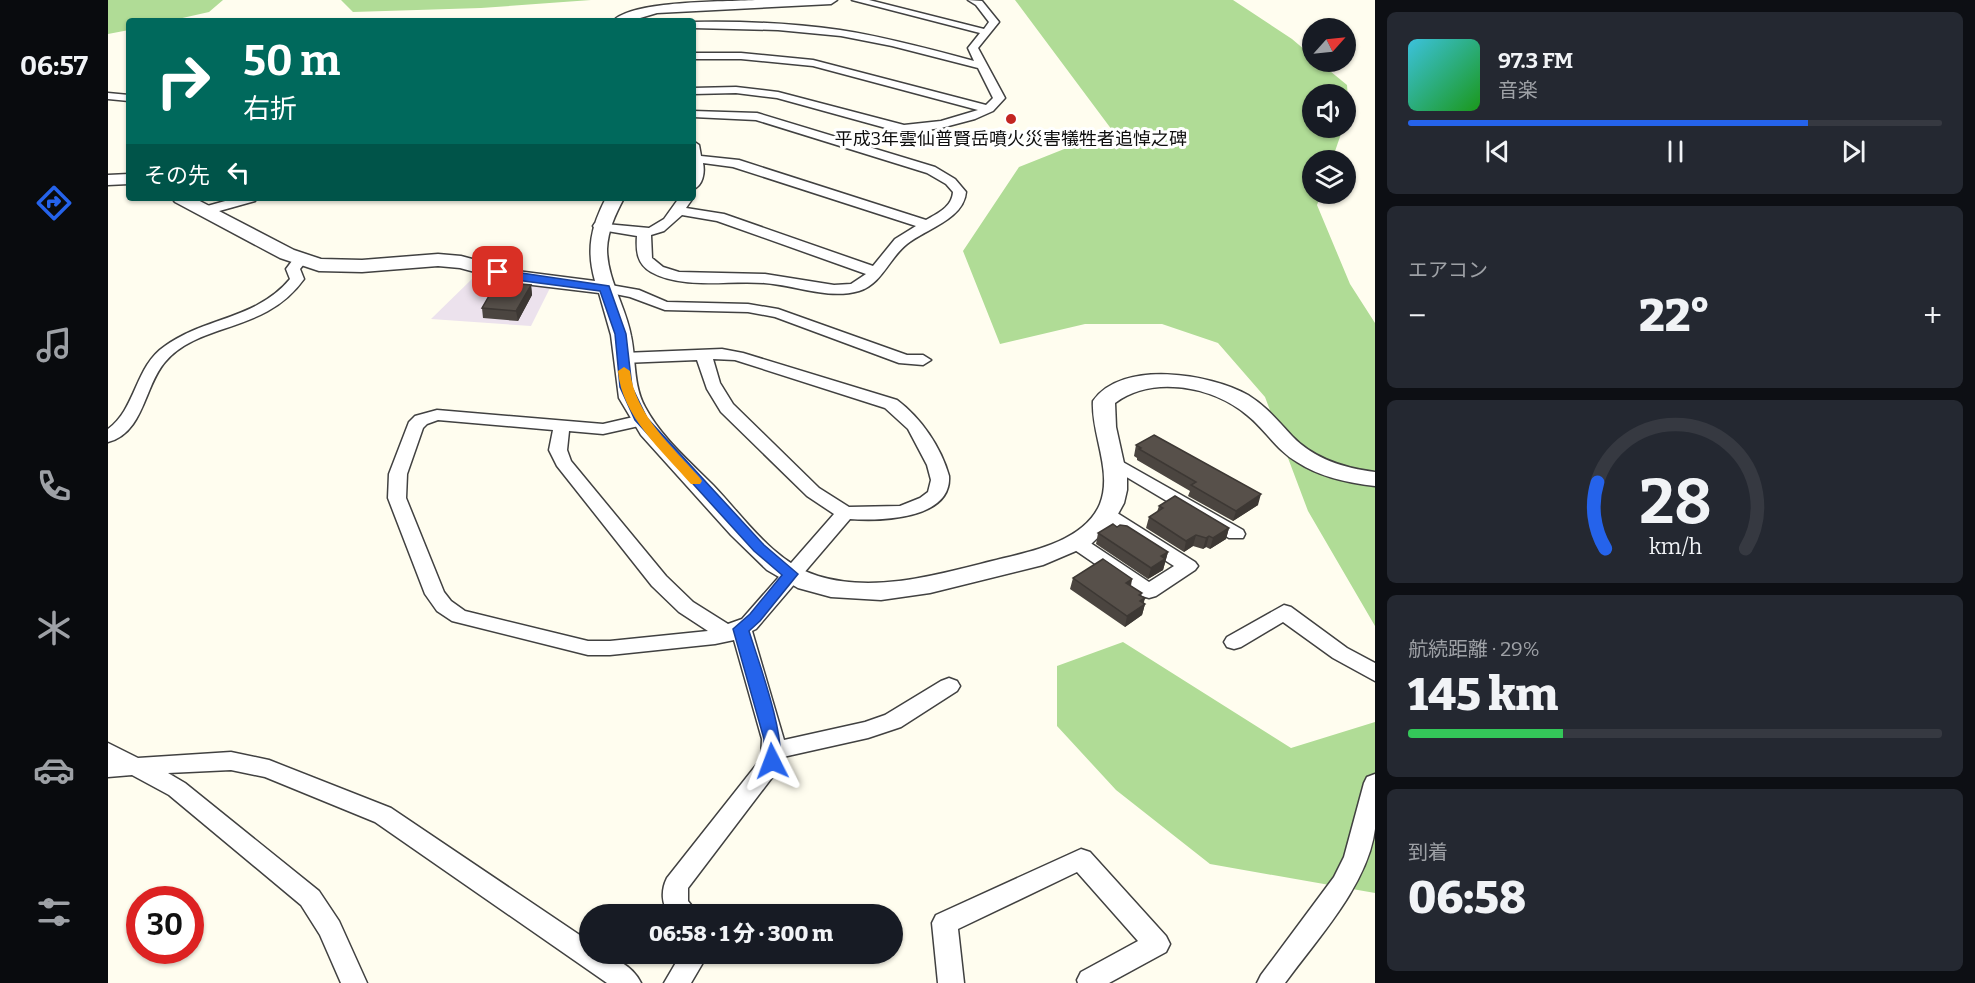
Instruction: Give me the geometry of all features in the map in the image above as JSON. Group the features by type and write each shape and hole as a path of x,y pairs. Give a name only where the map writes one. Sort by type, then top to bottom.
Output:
{"street":[{"path":"626,18 657,9 831,0"},
{"path":"857,0 986,32"},
{"path":"885,8 904,0"},
{"path":"696,91 736,90 778,94 903,129 925,128 989,109 996,104 998,92 973,48 978,38 993,26 993,18 973,0"},
{"path":"696,25 750,25 834,32 982,66"},
{"path":"696,56 741,56 813,63 989,109"},
{"path":"644,234 645,259 658,269 677,276 771,279 834,290 846,289 865,284 898,243 925,224 951,212 959,199 958,188 941,174 757,117 696,114"},
{"path":"696,156 698,171 696,177"},
{"path":"697,159 735,163 925,224"},
{"path":"108,180 126,179"},
{"path":"187,201 300,260 319,265 339,267 414,261 461,262 516,277 634,293 665,306 748,308 770,311 905,360 922,360"},
{"path":"205,211 240,201"},
{"path":"613,201 600,226 597,249 599,268 621,334 626,387 642,420 759,548 790,574 833,589 874,592 910,588 1020,563 1053,553 1076,542 1095,528 1107,515 1116,487 1114,462 1104,427 1104,401 1110,394 1131,385 1174,381 1203,385 1231,395 1254,409 1286,444 1311,461 1339,473 1375,479"},
{"path":"600,226 644,234 664,226 683,204 875,272"},
{"path":"108,437 127,421 149,371 157,359 191,338 278,301 290,290 297,279 293,269 300,260"},
{"path":"623,358 722,354 751,359 891,404 920,430 940,475 940,485 935,496 923,504 894,512 872,516 845,513 813,492 727,408 711,384 704,355"},
{"path":"642,420 603,429 437,415 421,420 415,426 398,474 397,498 435,594 444,606 459,616 478,622 588,648 621,647 716,637 735,631 755,618 790,574 845,513"},
{"path":"562,425 558,450 563,462 659,581 686,607 735,631 774,751 772,761 766,771 676,885 676,904"},
{"path":"1114,462 1236,534"},
{"path":"1076,542 1149,591 1188,566 1107,515"},
{"path":"1234,642 1284,612 1340,653 1375,673"},
{"path":"774,751 868,730 893,721 949,686"},
{"path":"108,752 139,766 177,789 310,898 330,929 354,983"},
{"path":"108,768 231,761 249,763 383,815 628,983"},
{"path":"1270,983 1343,884 1356,857 1375,783"},
{"path":"951,983 945,923 1081,859 1157,944 1090,980 1093,983"},
{"path":"676,983 688,964"}],"shaded area":[{"path":"474,277 501,284 506,281 550,288 531,326 431,319"}],"green space":[{"path":"108,0 223,0 209,12 182,18 126,18 126,31 108,34"},
{"path":"341,0 591,0 481,8 353,12"},
{"path":"1015,0 1233,0 1302,48 1302,72 1331,72 1346,84 1302,84 1302,138 1340,138 1335,150 1302,150 1302,204 1317,204 1350,284 1375,323 1375,626 1308,511 1265,397 1218,343 1162,324 1085,324 1000,344 963,251 1019,167 1112,130"},
{"path":"1123,642 1291,748 1375,722 1375,893 1210,864 1116,790 1057,726 1057,666"}],"building":[{"path":"497,282 531,285 516,311 482,308"},
{"path":"1154,435 1261,494 1236,511 1191,485 1196,482 1139,449 1141,448 1136,445"},
{"path":"1175,496 1229,528 1213,538 1196,535 1186,541 1149,517 1163,508 1159,506"},
{"path":"1113,524 1117,527 1127,526 1168,552 1161,556 1165,559 1151,568 1098,533"},
{"path":"1103,559 1132,579 1126,583 1142,593 1139,595 1145,598 1140,601 1145,604 1127,616 1073,578"}],"slow traffic":[{"path":"624,371 626,387 632,404 642,420 696,481"}],"place":[{"name":"平成3年雲仙普賢岳噴火災害犠牲者追悼之碑","path":"1011,119"}],"route":[{"path":"498,272 516,277 605,288 621,334 626,387 632,404 642,420 688,473 759,548 790,574 755,618 741,629 772,739 774,751 772,761"}]}
